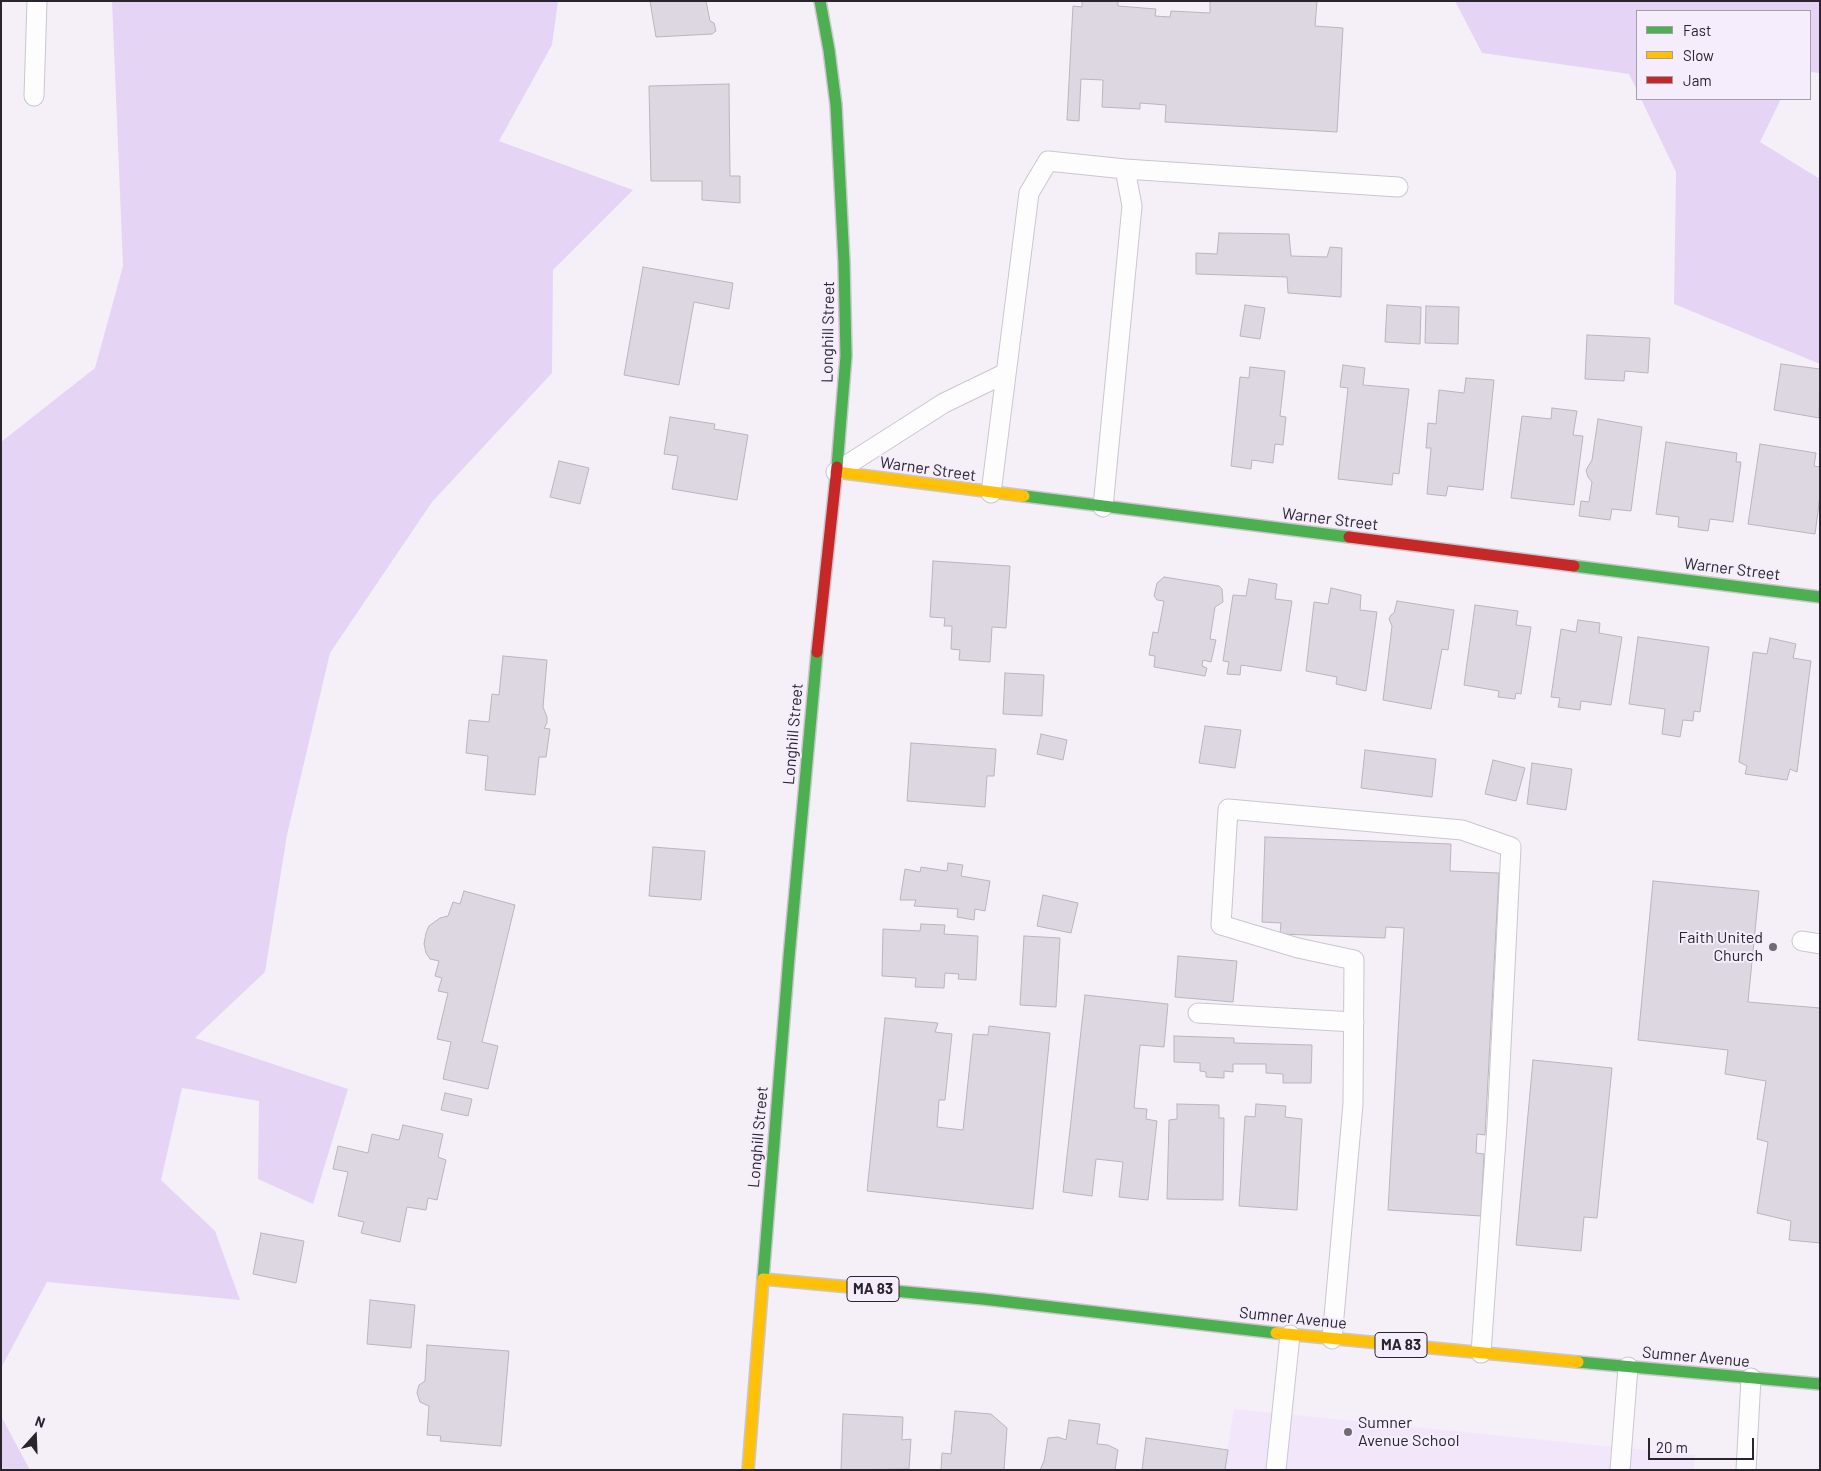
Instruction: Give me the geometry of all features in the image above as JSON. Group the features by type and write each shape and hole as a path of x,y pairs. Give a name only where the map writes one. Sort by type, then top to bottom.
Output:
{"main road":[{"name":"Longhill Street","path":"748,1470 796,879 823,585 841,429 846,356 845,272 836,105 820,1"},
{"name":"Warner Street","path":"836,472 990,493 1820,596"},
{"name":"Sumner Avenue","path":"763,1279 983,1299 1290,1335 1820,1384"}],"lane":[{"path":"34,96 37,1"},
{"path":"990,493 1029,193 1048,161 1125,169 1398,186"},
{"path":"1103,507 1132,206 1125,169"},
{"path":"836,472 944,403 1006,373"},
{"path":"1332,1339 1353,1104 1354,960 1298,948 1221,925 1228,809 1462,830 1512,847 1497,1125 1481,1353"},
{"path":"1198,1013 1354,1022"},
{"path":"1276,1470 1290,1335"},
{"path":"1620,1470 1628,1367"},
{"path":"1746,1470 1751,1378"}],"shaded area":[{"path":"112,1 558,1 552,45 499,141 633,190 553,270 552,373 432,502 330,653 287,835 265,972 195,1038 348,1089 313,1204 258,1179 259,1101 182,1088 161,1180 215,1231 240,1300 47,1282 1,1368 1,442 95,368 123,266"},
{"path":"1455,1 1820,1 1820,73 1811,72 1811,10 1636,10 1636,88 1629,74 1482,53"},
{"path":"1641,100 1781,100 1760,142 1820,179 1820,364 1674,304 1676,172"},
{"name":"Sumner Avenue School","path":"1234,1409 1695,1455 1694,1470 1224,1470"},
{"path":"1,1416 30,1470 1,1470"}],"building":[{"path":"650,1 706,1 710,21 714,23 716,31 712,34 656,37"},
{"path":"1082,1 1118,1 1118,6 1156,9 1155,16 1170,17 1171,11 1210,13 1210,1 1317,1 1315,26 1343,28 1337,132 1165,122 1166,105 1140,103 1140,109 1102,107 1103,80 1081,79 1079,121 1067,120 1073,6 1082,7"},
{"path":"729,84 730,176 740,176 740,203 702,200 702,181 651,181 649,86"},
{"path":"1219,233 1289,234 1291,256 1327,257 1330,247 1342,248 1341,297 1288,293 1287,277 1196,274 1196,253 1217,254"},
{"path":"643,267 733,283 729,309 694,302 679,385 624,375"},
{"path":"1245,305 1265,308 1260,339 1240,336"},
{"path":"1387,305 1421,307 1420,344 1385,342"},
{"path":"1426,306 1459,307 1458,344 1425,343"},
{"path":"1587,335 1650,338 1648,373 1625,371 1624,381 1585,379"},
{"path":"1781,364 1820,369 1819,418 1774,410"},
{"path":"1343,365 1365,368 1363,385 1409,389 1399,474 1393,473 1392,485 1338,479 1348,388 1340,387"},
{"path":"1250,367 1285,371 1280,416 1286,417 1283,445 1275,444 1273,463 1252,460 1251,469 1231,466 1240,377 1249,378"},
{"path":"1466,378 1494,380 1483,490 1448,486 1446,496 1427,494 1431,448 1426,448 1428,423 1436,424 1439,390 1464,393"},
{"path":"1552,408 1577,411 1573,435 1583,436 1574,505 1511,498 1522,416 1551,419"},
{"path":"670,417 715,424 714,429 748,435 737,500 672,489 678,456 664,454"},
{"path":"1598,419 1642,427 1631,511 1612,509 1610,520 1579,516 1581,501 1589,502 1592,482 1586,470 1592,460"},
{"path":"1666,442 1737,453 1736,462 1741,462 1733,522 1710,519 1708,531 1678,527 1679,517 1656,514"},
{"path":"1760,444 1816,453 1814,466 1820,467 1820,496 1815,534 1748,524"},
{"path":"559,461 589,468 580,504 550,497"},
{"path":"933,561 1010,566 1006,628 992,627 990,662 959,660 960,650 951,649 952,626 944,626 945,618 930,617"},
{"path":"1164,577 1219,586 1222,589 1223,602 1215,607 1210,639 1216,640 1211,662 1203,660 1202,666 1207,668 1205,676 1154,667 1155,656 1149,655 1153,632 1158,633 1164,601 1157,600 1154,596 1157,583"},
{"path":"1249,579 1277,584 1275,599 1292,601 1281,671 1241,665 1240,675 1227,674 1229,662 1223,661 1233,595 1246,596"},
{"path":"1331,588 1361,595 1360,610 1377,612 1366,691 1336,684 1337,677 1306,671 1314,602 1328,604"},
{"path":"1397,601 1454,610 1448,650 1442,649 1431,709 1383,700 1392,626 1389,619 1394,613"},
{"path":"1475,605 1518,611 1516,625 1531,627 1521,694 1516,693 1515,699 1498,697 1499,691 1464,685"},
{"path":"1578,620 1600,623 1599,633 1622,637 1611,705 1581,701 1580,710 1558,707 1560,698 1551,697 1561,629 1576,632"},
{"path":"1638,637 1709,647 1700,712 1694,711 1693,721 1683,720 1680,737 1662,734 1665,709 1629,704"},
{"path":"1770,638 1796,644 1793,658 1811,661 1797,772 1790,769 1787,780 1745,774 1747,766 1739,762 1753,652 1767,654"},
{"path":"503,656 547,660 543,707 547,717 547,723 544,728 550,729 546,757 539,757 535,795 485,790 488,756 466,753 469,720 489,722 492,694 499,695"},
{"path":"1005,673 1044,675 1042,716 1003,714"},
{"path":"1205,726 1241,730 1235,768 1199,763"},
{"path":"1041,734 1067,740 1063,760 1037,754"},
{"path":"911,743 996,749 994,776 987,776 985,807 907,801"},
{"path":"1365,750 1436,759 1432,797 1361,788"},
{"path":"1493,760 1525,768 1516,801 1485,794"},
{"path":"1532,763 1572,769 1566,810 1527,804"},
{"path":"1265,837 1451,844 1450,871 1499,873 1485,1135 1477,1134 1476,1153 1484,1154 1481,1216 1388,1210 1404,928 1386,927 1385,938 1280,934 1281,923 1262,922"},
{"path":"653,847 705,851 701,900 649,896"},
{"path":"948,863 963,865 961,876 990,881 985,911 975,909 974,920 957,917 958,909 914,906 916,900 900,900 905,869 920,872 921,867 947,871"},
{"path":"1653,881 1759,891 1748,1002 1820,1008 1820,1243 1789,1240 1791,1221 1757,1213 1768,1142 1757,1139 1766,1081 1725,1074 1728,1050 1638,1040"},
{"path":"464,891 515,905 482,1042 498,1046 488,1089 443,1079 451,1042 437,1039 448,993 438,991 442,978 435,976 439,961 430,959 424,944 429,926 440,918 448,916 453,902 460,904"},
{"path":"1043,895 1078,903 1071,933 1037,926"},
{"path":"921,924 945,925 944,934 978,936 976,980 958,979 959,974 945,973 944,988 915,987 916,978 882,976 883,929 920,931"},
{"path":"1024,936 1060,938 1056,1007 1020,1005"},
{"path":"1178,956 1237,961 1233,1002 1175,997"},
{"path":"1085,995 1168,1004 1164,1047 1140,1045 1134,1108 1147,1109 1146,1119 1157,1121 1148,1200 1119,1197 1123,1162 1096,1159 1092,1196 1063,1192"},
{"path":"885,1018 938,1023 935,1032 952,1034 945,1100 939,1100 937,1127 963,1130 973,1034 988,1035 989,1026 1050,1033 1033,1209 867,1191"},
{"path":"1174,1036 1234,1038 1234,1043 1312,1045 1311,1083 1283,1083 1283,1074 1266,1073 1266,1064 1233,1064 1233,1072 1224,1071 1224,1078 1206,1077 1206,1072 1200,1071 1200,1063 1174,1062"},
{"path":"1533,1060 1612,1068 1597,1218 1584,1217 1581,1251 1516,1245"},
{"path":"445,1093 472,1099 468,1116 441,1110"},
{"path":"1177,1104 1219,1105 1219,1118 1224,1118 1223,1200 1167,1199 1169,1120 1177,1119"},
{"path":"1256,1104 1286,1106 1285,1117 1302,1119 1297,1210 1239,1206 1245,1116 1255,1117"},
{"path":"403,1125 443,1134 438,1157 446,1160 437,1200 428,1198 426,1210 407,1207 400,1242 361,1233 364,1222 338,1216 348,1172 333,1169 338,1146 368,1153 372,1134 399,1140"},
{"path":"261,1233 304,1241 296,1283 253,1274"},
{"path":"370,1300 415,1305 411,1348 367,1344"},
{"path":"427,1345 509,1351 501,1446 440,1441 441,1436 427,1435 429,1406 420,1402 417,1393 419,1385 425,1381"},
{"path":"955,1411 991,1414 1007,1428 1004,1470 941,1470 942,1453 951,1454"},
{"path":"843,1414 903,1417 902,1440 911,1439 909,1469 841,1470"},
{"path":"1069,1420 1100,1424 1097,1444 1108,1445 1118,1450 1115,1470 1040,1470 1044,1461 1048,1438 1058,1437 1066,1440"},
{"path":"1146,1438 1228,1450 1225,1470 1142,1470"}],"traffic: fast":[{"path":"820,1 836,105 844,262 846,356 837,467"},
{"path":"1024,496 1349,537"},
{"path":"1574,566 1820,597"},
{"path":"763,1279 789,957 817,652"},
{"path":"894,1291 983,1299 1276,1333"},
{"path":"1578,1362 1820,1384"}],"traffic: slow":[{"path":"836,472 1024,496"},
{"path":"748,1470 763,1279 894,1291"},
{"path":"1276,1333 1578,1362"}],"traffic: jam":[{"path":"817,652 837,467"},
{"path":"1349,537 1574,566"}],"place":[{"name":"Faith United Church","path":"1773,947"},
{"name":"Sumner Avenue School","path":"1348,1432"}]}
